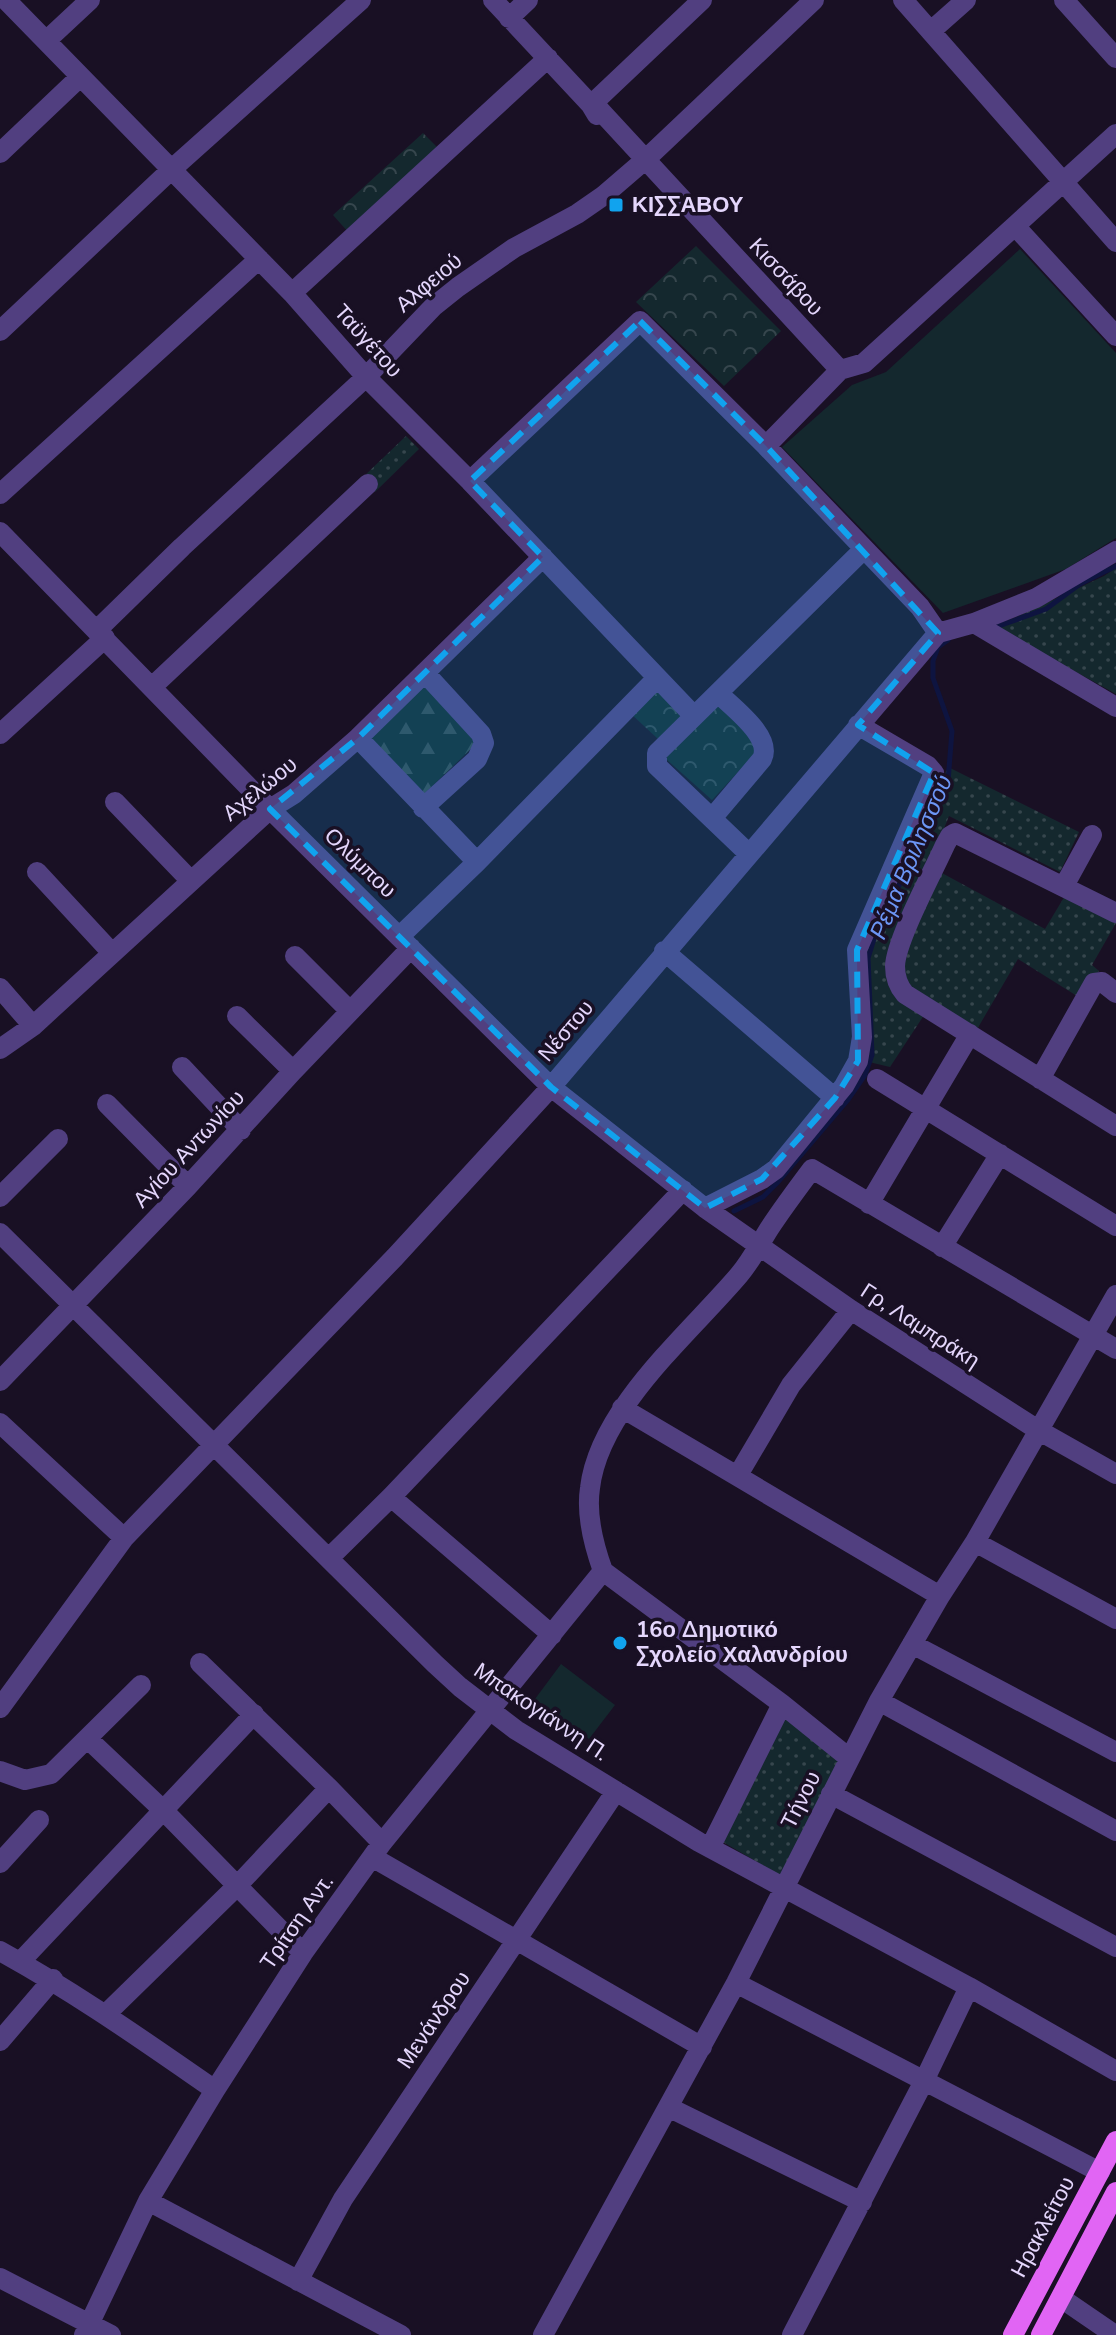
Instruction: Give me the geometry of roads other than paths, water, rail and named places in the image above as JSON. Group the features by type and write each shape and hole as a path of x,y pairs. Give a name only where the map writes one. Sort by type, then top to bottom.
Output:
{"main road":[{"name":"Ηρακλείτου","path":"1013,2335 1116,2141"},
{"path":"1041,2335 1115,2196"}],"street":[{"path":"46,41 90,0"},
{"path":"0,331 172,169 361,0"},
{"name":"Κισσάβου","path":"493,0 591,105 597,107 692,216 840,370"},
{"path":"509,18 528,0"},
{"path":"591,105 702,0"},
{"name":"Αλφειού","path":"0,734 193,537 458,287 514,248 587,207 644,161 814,0"},
{"path":"903,0 1116,242"},
{"path":"931,31 966,0"},
{"path":"1064,0 1116,58"},
{"name":"Ταϋγέτου","path":"3,1 46,41 292,293 366,377 470,481 694,716"},
{"path":"292,293 548,58"},
{"path":"0,153 80,77"},
{"path":"766,446 840,370 864,363 1116,134"},
{"path":"1015,226 1116,336"},
{"path":"0,494 259,259"},
{"path":"470,481 640,321 766,446 920,607 938,633 981,628 1116,551"},
{"path":"153,686 368,484"},
{"name":"Ολύμπου","path":"0,532 270,809 551,1087 705,1208"},
{"path":"749,854 657,766 655,758 661,748 864,549"},
{"name":"Αχελώου","path":"0,1049 33,1026 270,809 294,794 358,738 543,557"},
{"path":"981,628 1116,707"},
{"name":"Νέστου","path":"0,1708 124,1538 395,1257 551,1087 938,633"},
{"path":"423,808 477,759 484,743 481,734 425,673"},
{"name":"Αγίου Αντωνίου","path":"0,1381 241,1130 350,1011 405,942 477,862 657,678"},
{"path":"713,817 762,759 766,749 762,738 718,693"},
{"path":"705,1208 770,1175 835,1098 852,1075 861,1053 857,950 934,773 928,766 858,725"},
{"path":"358,738 477,862"},
{"path":"115,802 191,881"},
{"path":"1116,913 955,833 945,845 907,930 895,969 898,985 905,994 1116,1126"},
{"path":"1064,886 1092,835"},
{"path":"37,872 112,953"},
{"path":"664,951 835,1098"},
{"path":"295,956 350,1011"},
{"path":"1040,1079 1092,985 1099,981 1116,993"},
{"path":"0,988 33,1026"},
{"path":"237,1016 293,1071"},
{"path":"869,1204 970,1034"},
{"path":"182,1067 241,1130"},
{"path":"877,1079 1116,1226"},
{"path":"107,1104 188,1186"},
{"path":"0,1197 58,1139"},
{"path":"942,1247 1000,1154"},
{"path":"849,1758 782,1704 603,1571 596,1552 590,1485 603,1443 622,1408 740,1274 751,1241 812,1169 1116,1349"},
{"path":"329,1558 683,1190"},
{"name":"Γρ, Λαμπράκη","path":"705,1208 851,1310 1038,1430 1116,1474"},
{"name":"Μπακογιάννη Π.","path":"0,1233 435,1664 490,1711 550,1752 710,1848 969,1987 1116,2071"},
{"name":"Τήνου","path":"543,2335 736,1983 879,1701 975,1542 1116,1295"},
{"path":"738,1475 791,1385 851,1310"},
{"path":"622,1408 940,1596"},
{"path":"0,1423 124,1538"},
{"path":"391,1497 552,1635"},
{"path":"975,1542 1116,1619"},
{"name":"Τρίτση Αντ.","path":"87,2330 148,2201 303,1953 377,1850 603,1571"},
{"path":"912,1644 1116,1752"},
{"path":"200,1663 329,1788 377,1850 516,1940 702,2047"},
{"path":"0,1771 25,1780 44,1778 57,1770 141,1685"},
{"path":"879,1701 1116,1831"},
{"path":"710,1848 782,1704"},
{"path":"20,1962 254,1714"},
{"path":"88,1739 164,1811 303,1953"},
{"path":"106,2014 237,1886 329,1788"},
{"name":"Μενάνδρου","path":"298,2281 343,2199 616,1791"},
{"path":"831,1794 1116,1947"},
{"path":"0,1863 39,1820"},
{"path":"0,1951 53,1979 215,2090"},
{"path":"0,2041 53,1979"},
{"path":"736,1983 1100,2172"},
{"path":"792,2335 924,2081 969,1987"},
{"path":"668,2107 862,2202"},
{"path":"148,2201 401,2335"},
{"path":"0,2278 87,2330 111,2335"},
{"path":"1061,2298 1115,2335"}],"waterway":[{"name":"Ρέμα Βριλησσού","path":"993,628 1046,609 1080,584 1116,566"},
{"name":"Ρέμα Βριλησσού","path":"734,1211 763,1197 778,1182 847,1101 865,1075 872,1055 868,958 877,929 931,822 948,781 952,731 933,678 933,661 938,647 948,640"}],"place":[{"name":"ΚΙΣΣΑΒΟΥ","path":"616,205"},
{"name":"16ο Δημοτικό Σχολείο Χαλανδρίου","path":"620,1643"}]}
